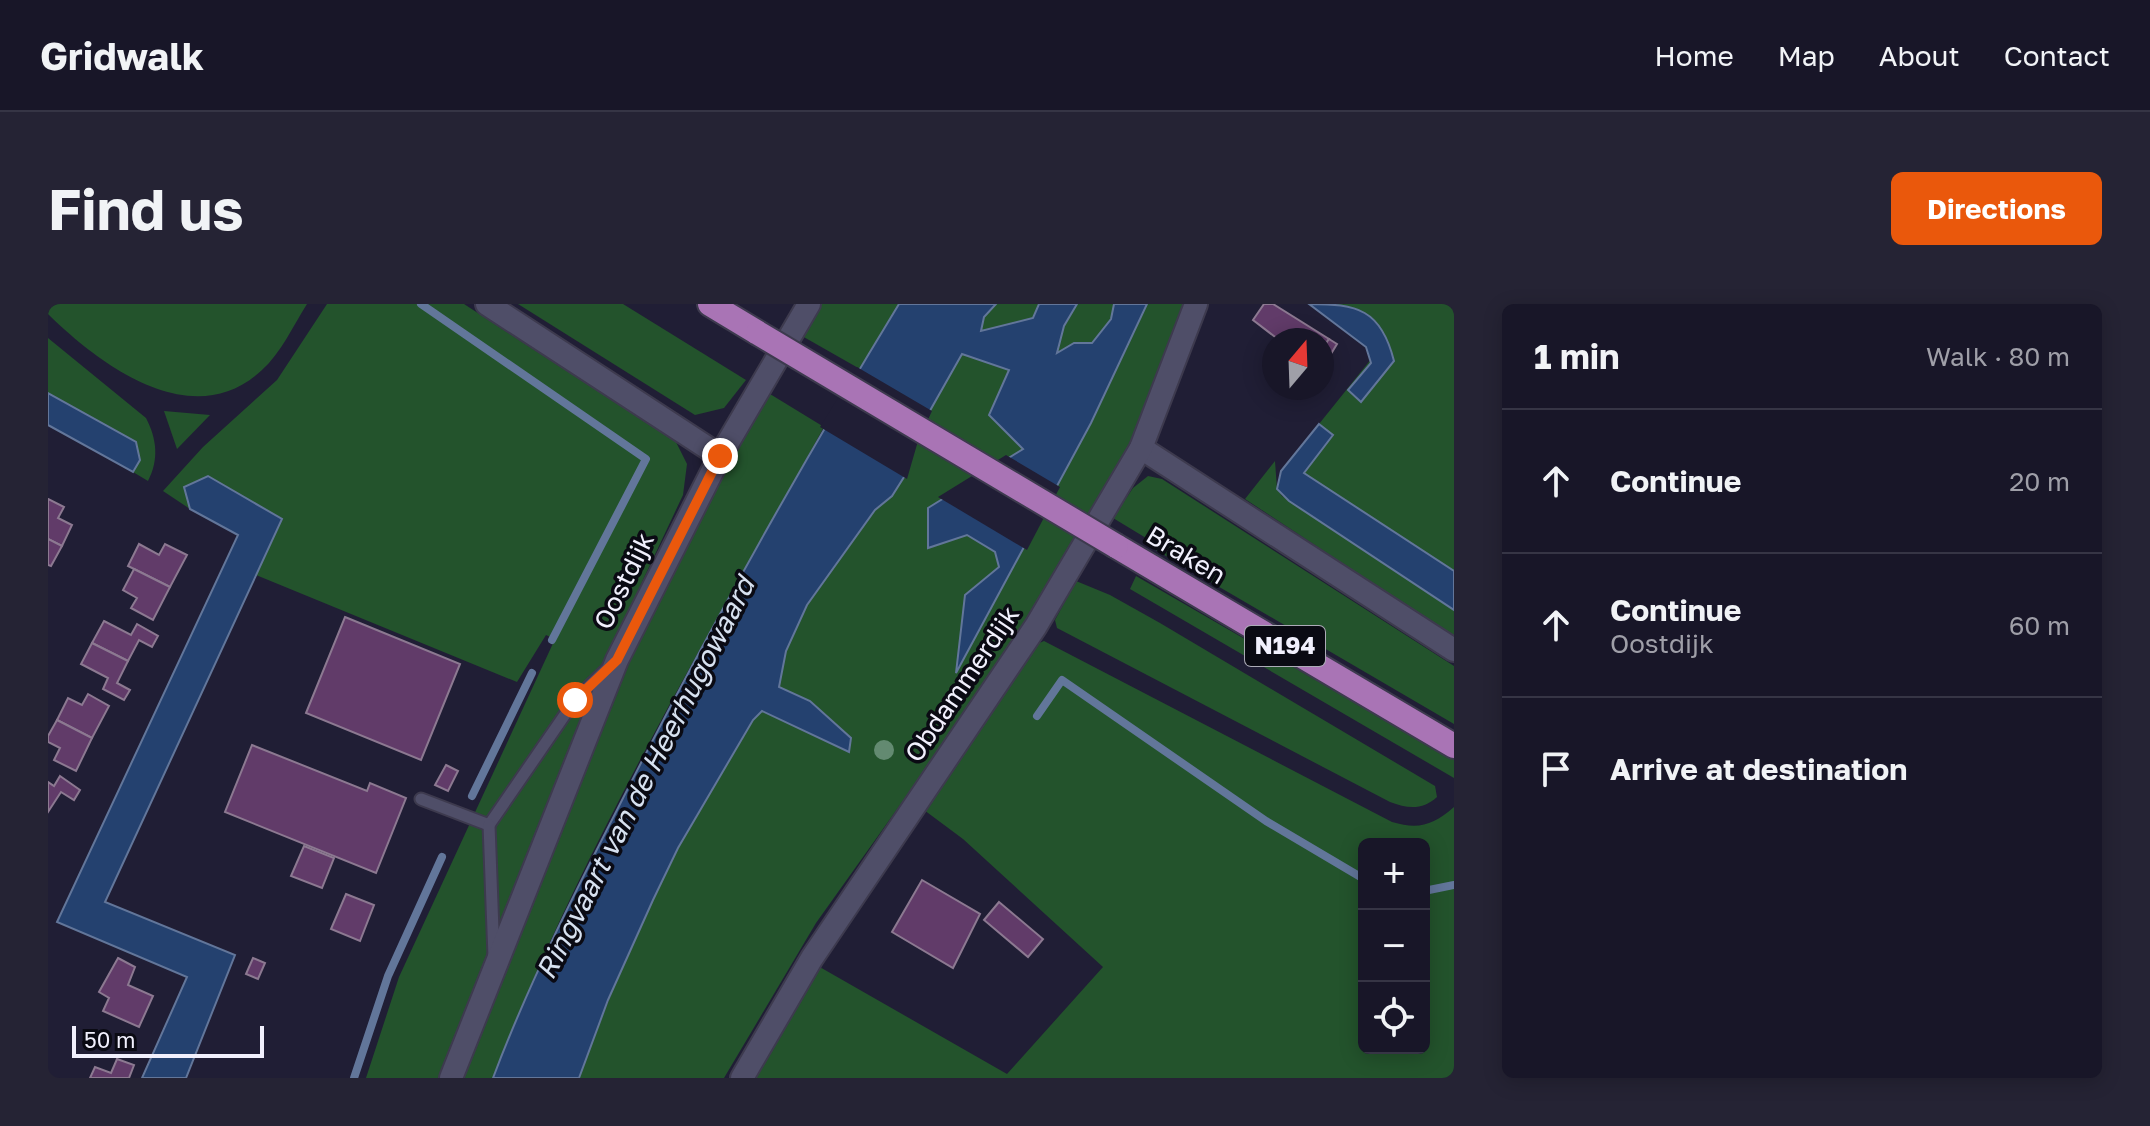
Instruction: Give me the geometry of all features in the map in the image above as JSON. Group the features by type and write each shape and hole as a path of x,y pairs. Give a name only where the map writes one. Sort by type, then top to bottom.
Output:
{"main road":[{"name":"Braken","path":"710,304 1454,746"}],"street":[{"path":"487,304 720,456"},
{"name":"Oostdijk","path":"451,1078 617,660 720,456 809,304"},
{"name":"Obdammerdijk","path":"742,1078 812,958 1036,626 1141,448 1196,304"},
{"path":"1141,448 1454,650"}],"lane":[{"path":"494,965 489,825 575,700 617,660"},
{"path":"421,799 489,825"}],"green space":[{"path":"48,304 307,304 281,347 262,370 235,388 207,396 178,394 149,386 120,371 69,334 48,314"},
{"path":"327,304 464,304 676,442 687,464 683,495 602,667 438,1078 366,1078 399,977 555,639 546,635 517,682 256,575 282,519 208,476 184,487 190,509 163,491 203,447 277,380"},
{"path":"518,304 623,304 746,380 724,408 695,415"},
{"path":"820,304 899,304 860,369 802,336"},
{"path":"996,304 1039,304 1033,318 980,331 984,317"},
{"path":"1077,304 1114,304 1111,319 1092,343 1074,343 1056,354 1064,326"},
{"path":"1147,304 1187,304 1124,458 1017,641 816,923 724,1078 579,1078 637,932 664,875 753,719 762,710 849,752 851,738 810,701 779,688 786,651 807,605 875,510 892,496 929,408 962,354 1009,370 1023,449 967,535 995,552 999,568 965,596 957,670 1091,423"},
{"path":"1337,304 1454,304 1454,571 1303,473 1333,436 1319,424 1380,348"},
{"path":"48,338 146,418 155,450 148,481 133,472 140,460 136,442 48,393"},
{"path":"770,394 824,427 604,829 527,994 493,1078 463,1078 643,629 696,523"},
{"path":"164,411 210,415 177,449"},
{"path":"1275,461 1277,489 1282,496 1454,610 1454,637 1245,499"},
{"path":"1148,476 1162,479 1454,666 1454,724 1149,546 1146,538 1113,518 1133,488"},
{"path":"1136,576 1454,760 1454,778 1130,589"},
{"path":"1076,581 1110,595 1160,623 1435,786 1437,797 1415,807 1390,802 1057,628 1055,620"},
{"path":"1044,641 1392,822 1418,826 1439,818 1454,807 1454,1078 755,1078 818,966 1007,1074 1103,967 963,839 924,810 1037,644"}],"water":[{"name":"Ringvaart van de Heerhugowaard","path":"899,304 996,304 984,317 981,331 1033,318 1039,304 1077,304 1064,326 1057,353 1074,343 1092,343 1111,319 1114,304 1147,304 1091,423 956,673 965,595 999,567 995,552 967,535 928,548 928,508 1023,449 989,415 1009,370 962,354 914,439 904,477 892,496 875,510 807,605 786,651 779,687 810,701 851,738 849,752 762,711 753,720 678,848 608,1000 579,1078 493,1078 552,941 651,744 754,553"},
{"path":"1309,304 1354,308 1374,320 1382,330 1394,361 1361,402 1348,390 1371,363 1366,347"},
{"path":"48,393 136,442 140,460 133,472 48,425"},
{"path":"1319,424 1333,435 1304,473 1454,571 1454,610 1289,501 1277,489 1281,471"},
{"path":"208,476 282,519 105,902 235,955 186,1078 142,1078 187,977 57,922 238,535 190,509 184,487"}],"pier":[{"path":"857,367 932,411 918,441 907,479 820,427"},
{"path":"1006,455 1060,487 1027,550 938,497"}],"building":[{"path":"1264,304 1273,304 1311,328 1263,328 1253,320"},
{"path":"48,499 64,507 58,518 72,525 62,546 48,539"},
{"path":"48,539 62,546 51,566 48,565"},
{"path":"139,544 159,555 165,544 187,555 170,587 128,566"},
{"path":"134,569 170,587 153,620 131,608 137,598 123,590"},
{"path":"345,617 460,664 421,760 306,713"},
{"path":"104,621 131,635 137,624 158,636 152,647 139,640 128,661 92,643"},
{"path":"92,643 128,661 117,683 130,690 124,700 103,689 108,678 81,664"},
{"path":"88,694 109,706 92,738 57,720 68,698 82,705"},
{"path":"57,720 92,738 76,771 54,760 60,748 48,742 48,736"},
{"path":"252,745 367,791 370,783 406,798 376,873 225,812"},
{"path":"446,765 458,771 448,791 435,785"},
{"path":"60,776 80,790 74,800 61,792 48,812 48,782 54,786"},
{"path":"304,846 334,858 322,888 291,876"},
{"path":"922,880 980,914 953,968 892,932"},
{"path":"346,894 374,905 360,941 331,929"},
{"path":"999,902 1043,939 1028,957 984,920"},
{"path":"118,958 135,967 128,985 153,996 139,1027 103,1011 109,998 99,992"},
{"path":"253,958 265,963 258,979 246,974"},
{"path":"117,1059 134,1065 129,1078 90,1078 95,1067 111,1073"}],"waterway":[{"path":"421,304 646,459 552,640"},
{"path":"472,796 532,673"},
{"path":"1037,716 1062,680 1266,821 1358,875"},
{"path":"354,1078 388,976 442,857"},
{"path":"1430,890 1454,885"}],"route":[{"path":"575,700 617,660 656,577 720,456"}]}
